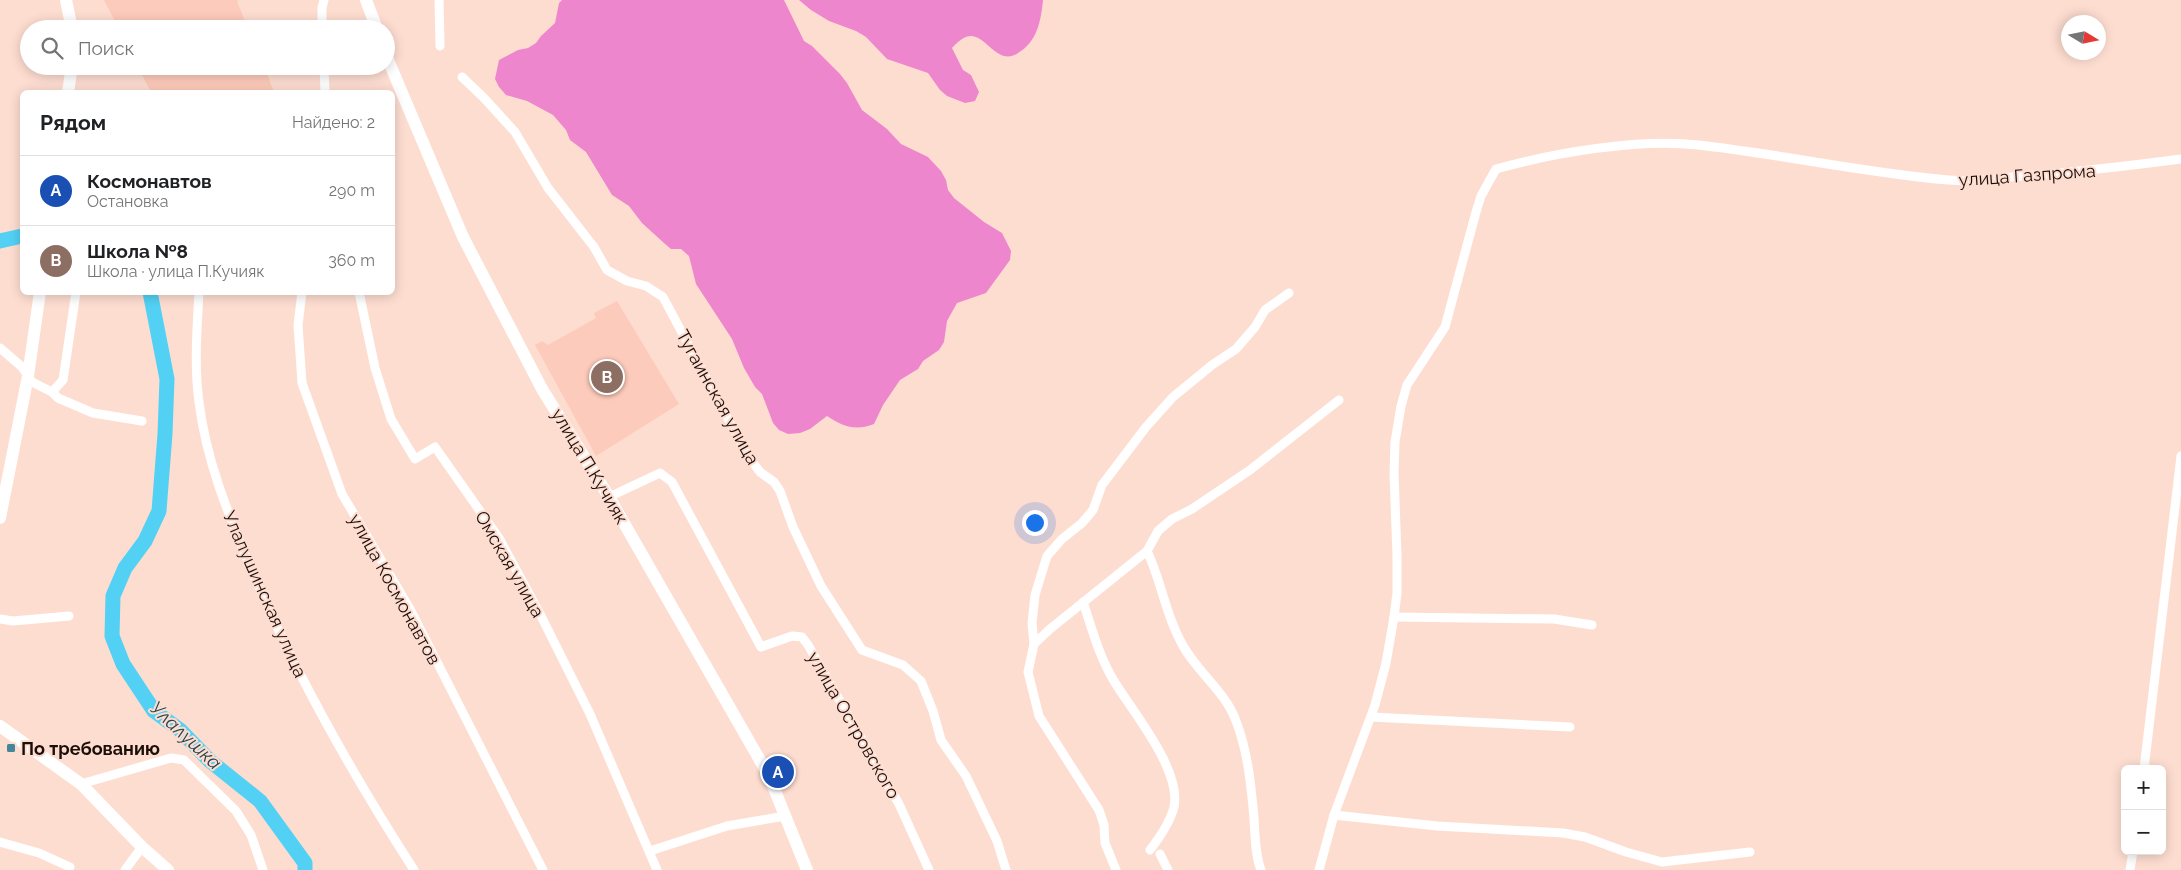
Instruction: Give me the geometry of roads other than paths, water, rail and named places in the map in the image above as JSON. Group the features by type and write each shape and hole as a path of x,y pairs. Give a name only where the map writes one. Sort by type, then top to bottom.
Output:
{"street":[{"path":"66,0 70,20"},
{"path":"322,20 324,0"},
{"path":"366,0 374,20"},
{"path":"439,0 440,46"},
{"path":"68,90 71,75"},
{"path":"324,75 325,90"},
{"name":"улица П.Кучияк","path":"395,75 463,236 542,389 609,496 769,776 807,870"},
{"name":"Тугаинская улица","path":"462,77 515,132 548,188 594,247 607,270 627,281 646,286 663,297 748,456 760,472 774,482 780,491 793,527 821,586 841,619 862,650 903,665 920,681 933,711 941,740 966,776 997,841 1006,870"},
{"name":"улица Газпрома","path":"1394,617 1398,556 1394,473 1395,442 1401,406 1407,385 1445,327 1481,196 1496,169 1519,162 1588,150 1647,144 1696,145 1874,172 1951,180 2100,170 2181,159"},
{"path":"1116,870 1106,843 1104,824 1098,810 1039,716 1028,672 1034,644 1032,622 1035,595 1046,556 1062,539 1082,523 1093,510 1102,485 1146,427 1173,397 1212,365 1236,349 1255,327 1265,310 1289,293"},
{"path":"0,518 28,376 40,295"},
{"path":"52,392 63,380 76,295"},
{"name":"Улалушинская улица","path":"199,295 196,357 198,401 206,446 220,492 268,608 291,657 336,742 414,870"},
{"name":"улица Космонавтов","path":"302,295 298,324 302,383 342,494 410,610 543,870"},
{"name":"Омская улица","path":"360,295 375,368 391,419 415,459 435,447 499,538 590,714 658,870"},
{"path":"0,348 22,367 32,382 52,392 58,398 93,413 142,421"},
{"path":"1034,644 1147,551 1158,531 1172,519 1192,509 1250,470 1339,400"},
{"path":"2144,765 2181,456"},
{"name":"улица Островского","path":"609,496 660,473 672,482 761,647 792,636 802,638 808,645 899,804 929,870"},
{"path":"1147,551 1180,640 1198,669 1222,695 1236,719 1249,767 1255,832 1261,870"},
{"path":"1083,602 1113,679 1149,733 1173,781 1174,806 1164,831 1150,850"},
{"path":"0,619 13,621 69,616"},
{"path":"1319,870 1334,814 1371,717 1386,663 1394,617 1554,619 1592,625"},
{"path":"1371,717 1570,726"},
{"path":"0,726 81,784 142,847 168,870"},
{"path":"81,784 171,758 184,760 236,811 244,822 263,870"},
{"path":"1334,814 1437,826 1562,833 1585,837 1626,852 1662,862 1750,852"},
{"path":"650,851 728,826 786,816"},
{"path":"0,842 39,853 70,867"},
{"path":"125,870 142,847"},
{"path":"1160,854 1168,870"},
{"path":"2130,870 2132,855"}],"waterway":[{"name":"Улалушка","path":"0,241 20,236"},
{"name":"Улалушка","path":"151,295 167,379 159,511 145,541 125,568 113,596 112,636 123,664 154,711 180,730 210,761 260,801 305,863 305,870"}],"place":[{"name":"Школа №8","path":"607,377"},
{"name":"По требованию","path":"11,748"},
{"name":"Космонавтов","path":"778,772"}]}
